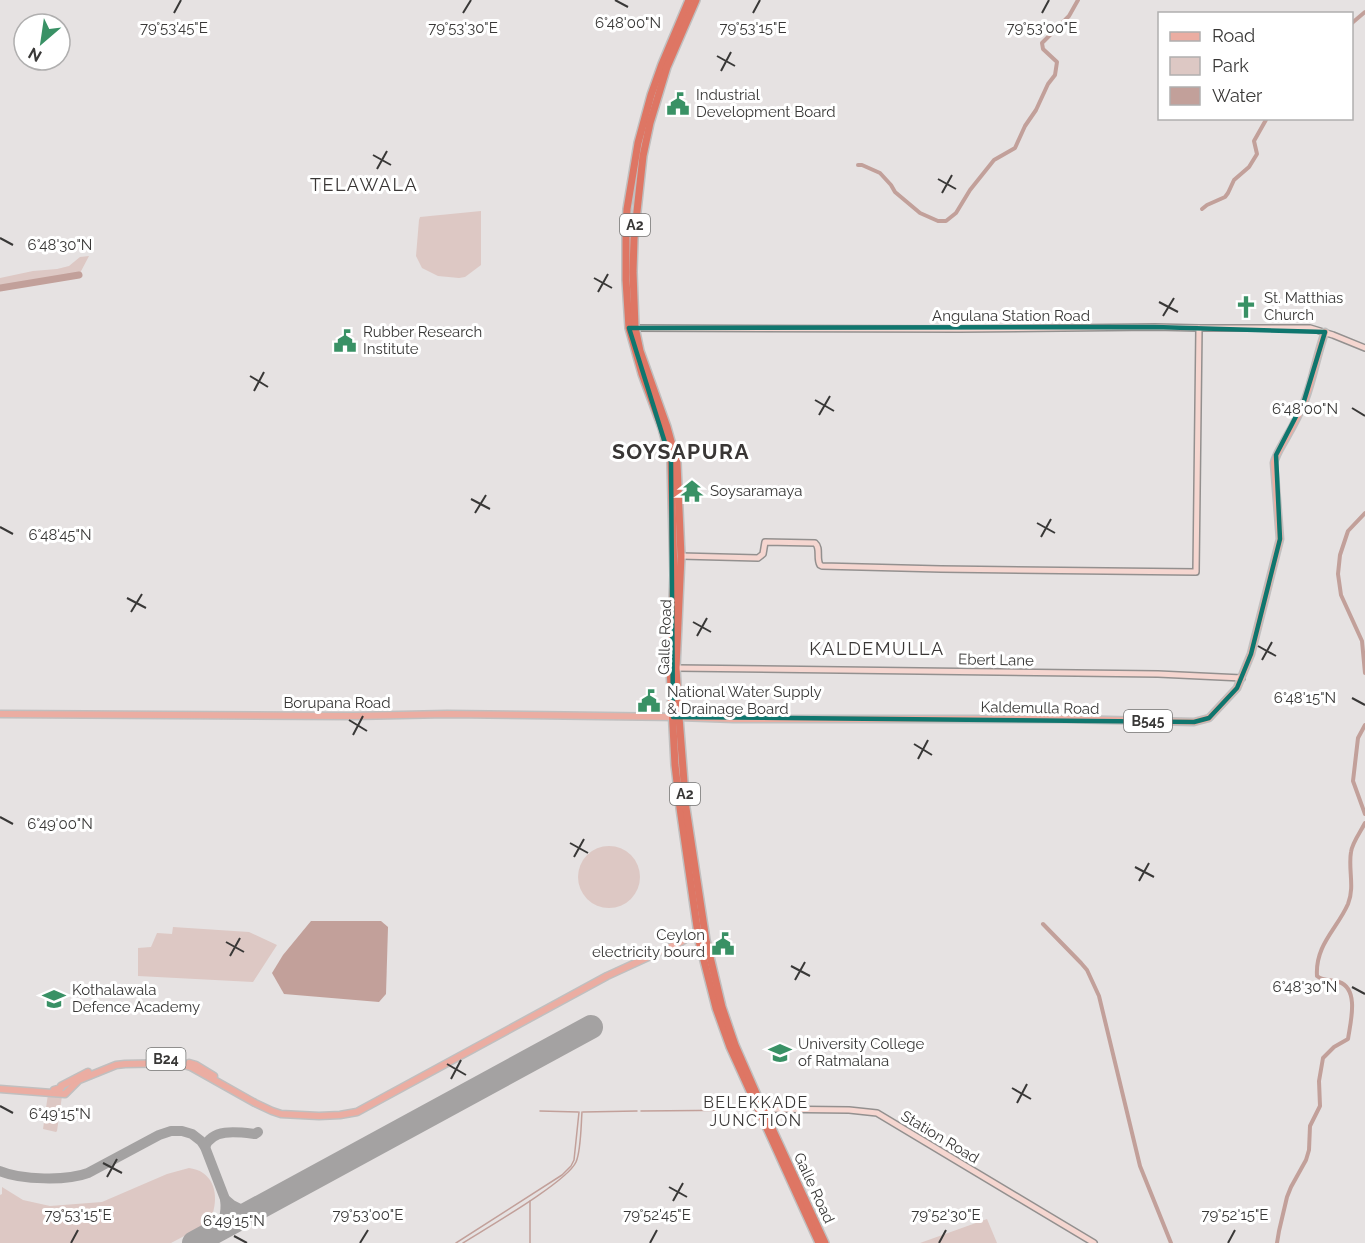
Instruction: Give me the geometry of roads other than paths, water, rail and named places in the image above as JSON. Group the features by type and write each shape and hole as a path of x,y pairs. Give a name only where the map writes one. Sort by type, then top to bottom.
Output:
{"highway":[{"name":"Galle Road","path":"689,0 662,64 638,143 627,209 626,299 642,374 662,428 671,462 674,576 670,668 702,937 729,1030 760,1109 819,1243"},
{"name":"Galle Road","path":"676,717 681,556 678,472 675,454 658,399 632,328 633,272 634,238 643,156 650,123 667,67 696,0"},
{"name":"Galle Road","path":"760,1109 825,1243"}],"main road":[{"name":"Kaldemulla Road","path":"676,717 1194,722 1209,718 1237,688 1251,654 1280,539 1274,464 1276,455 1287,437 1313,378 1324,332"},
{"name":"Borupana Road","path":"0,714 353,716 447,714 676,717"},
{"name":"B24","path":"0,1089 45,1092 61,1090 65,1094 71,1084 116,1065 176,1063 191,1067 272,1111 294,1115 340,1115 357,1112 607,976 681,942 702,937"}],"street":[{"name":"Angulana Station Road","path":"632,328 1310,328 1365,348"},
{"path":"681,556 758,558 763,554 765,542 815,543 818,547 818,561 822,566 1196,572 1199,328"},
{"name":"Ebert Lane","path":"676,668 1146,674 1242,678"},
{"name":"Station Road","path":"760,1109 849,1110 877,1113 1094,1243"}],"water":[{"path":"311,921 381,921 388,927 386,994 379,1002 284,994 272,973 283,955"}],"waterway":[{"path":"858,165 880,173 895,192 920,213 938,221 946,221 956,213 970,190 994,160 1015,148 1048,84 1055,75 1057,62 1043,49 1042,43 1069,16 1078,0"},
{"path":"1353,22 1365,12"},
{"path":"1202,209 1225,197 1234,180 1249,167 1257,154 1254,141 1266,120"},
{"path":"0,288 79,275"},
{"path":"1365,513 1348,531 1340,555 1338,574 1341,595 1362,641 1365,673"},
{"path":"1365,725 1358,738 1353,781 1365,814"},
{"path":"1277,1243 1287,1197 1306,1160 1309,1150 1310,1126 1320,1106 1319,1081 1323,1058 1334,1047 1348,1039 1352,1016 1350,992 1339,982 1317,976 1317,965 1323,946 1348,904 1351,891 1352,848 1365,823"},
{"path":"1043,924 1087,970 1099,996 1140,1166 1171,1243"},
{"path":"641,1111 754,1110"},
{"path":"540,1111 578,1112"},
{"path":"583,1112 637,1111"},
{"path":"456,1243 562,1175 571,1166 574,1160 579,1112"},
{"path":"463,1243 542,1193 569,1171 576,1162 579,1151 582,1112"},
{"path":"530,1201 530,1243"}],"place":[{"name":"Industrial Development Board","path":"678,104"},
{"name":"St. Matthias Church","path":"1246,307"},
{"name":"Rubber Research Institute","path":"345,341"},
{"name":"Soysaramaya","path":"692,491"},
{"name":"National Water Supply & Drainage Board","path":"649,701"},
{"name":"Ceylon electricity bourd","path":"723,944"},
{"name":"Kothalawala Defence Academy","path":"54,999"},
{"name":"University College of Ratmalana","path":"780,1053"}],"district":[{"name":"TELAWALA","path":"364,184"},
{"name":"SOYSAPURA","path":"681,451"},
{"name":"KALDEMULLA","path":"877,648"},
{"name":"BELEKKADE JUNCTION","path":"756,1111"}]}
